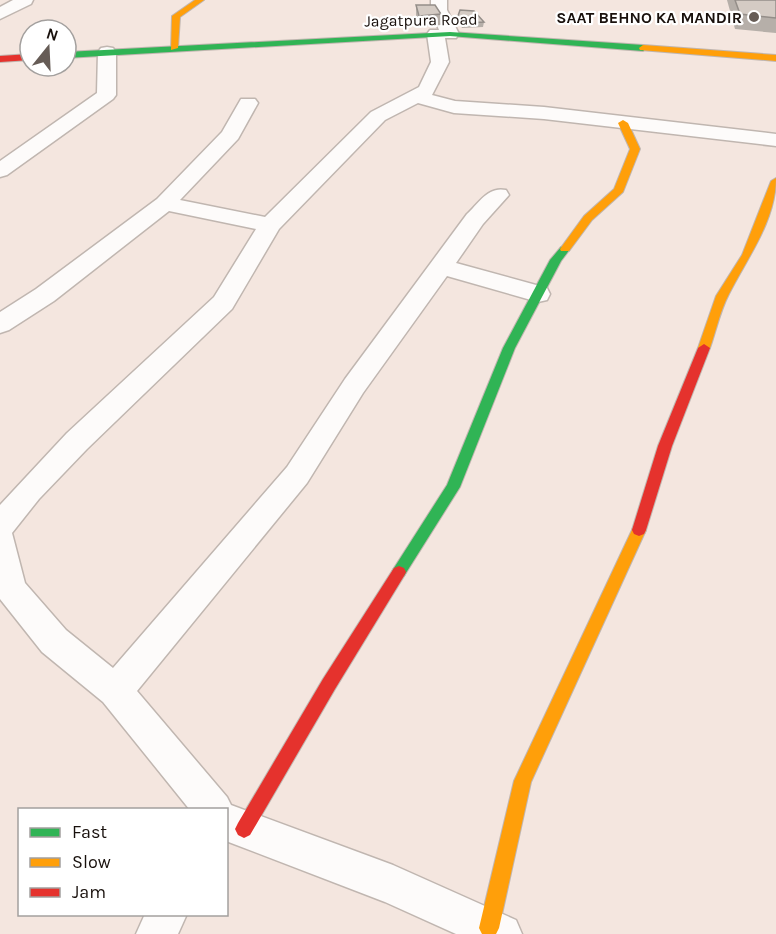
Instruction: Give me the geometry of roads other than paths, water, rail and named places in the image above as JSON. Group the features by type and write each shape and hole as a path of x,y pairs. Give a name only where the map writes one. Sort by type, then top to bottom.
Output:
{"street":[{"path":"0,14 25,0"},
{"path":"174,48 176,16 200,0"},
{"path":"0,527 29,491 76,441 223,303 270,225 378,116 427,90 440,62 443,34 439,0"},
{"name":"Jagatpura Road","path":"78,54 443,34 776,58"},
{"path":"0,171 105,96 107,52"},
{"path":"0,59 18,58"},
{"path":"416,96 454,107 544,113 776,140"},
{"path":"0,324 45,296 165,204 231,135 248,103"},
{"path":"623,123 635,150 619,190 588,218 556,260 509,348 453,487 329,684 228,820 393,885 496,931 523,781 637,536 665,447 692,382 722,296 747,255 776,181"},
{"path":"115,691 297,475 354,386 475,219 498,195"},
{"path":"165,204 270,225"},
{"path":"442,267 538,294"},
{"path":"0,539 11,589 54,641 115,691 217,808"},
{"path":"156,934 166,916"}],"place":[{"name":"SAAT BEHNO KA MANDIR","path":"754,17"}]}
